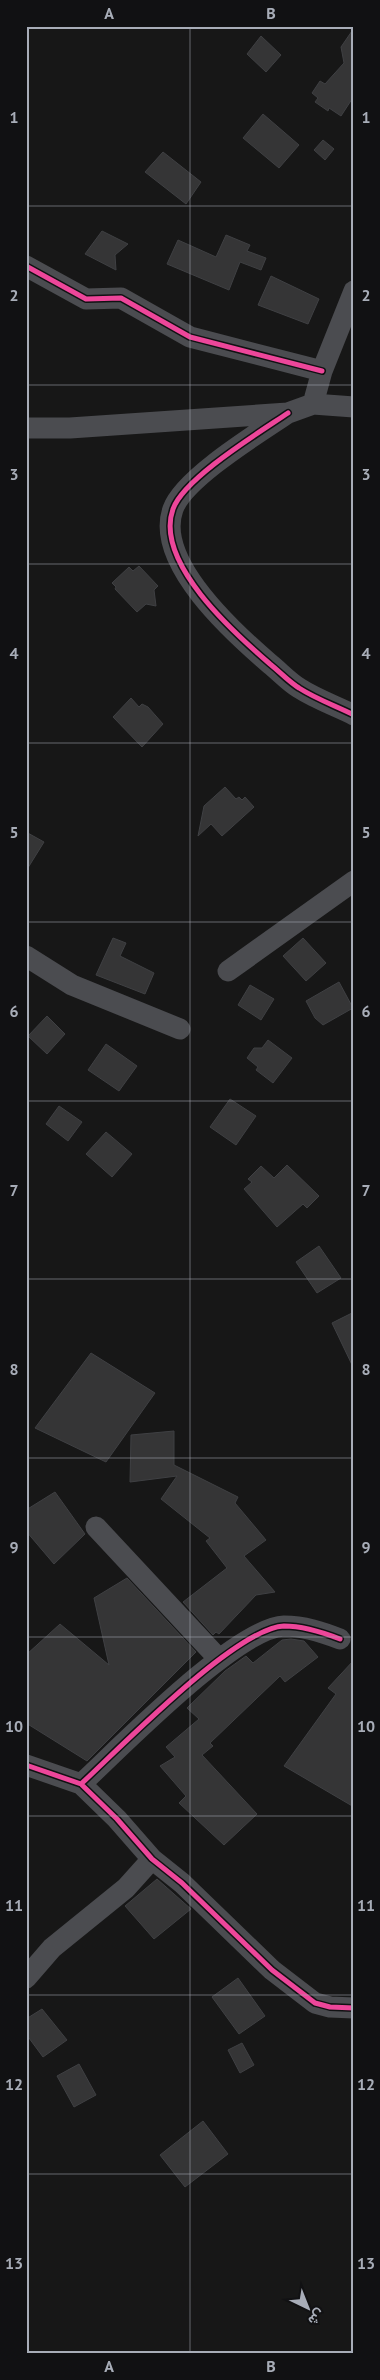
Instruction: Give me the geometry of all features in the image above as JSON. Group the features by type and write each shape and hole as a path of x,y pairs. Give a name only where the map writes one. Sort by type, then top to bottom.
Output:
{"street":[{"path":"26,266 86,298 121,298 190,337 322,371"},
{"path":"313,404 322,371 354,291"},
{"path":"354,407 313,404 288,413 244,443 190,485 173,507 168,528 176,555 205,601 233,632 299,688 354,715"},
{"path":"26,428 70,428 288,413"},
{"path":"228,971 354,882"},
{"path":"26,956 72,984 180,1030"},
{"path":"96,1527 220,1659"},
{"path":"81,1784 188,1685 220,1659 256,1636 283,1626 318,1630 340,1639"},
{"path":"26,1765 81,1784 117,1819 152,1859 182,1883 272,1970 315,2003 330,2007 354,2008"},
{"path":"26,1978 52,1948 126,1888 152,1859"}],"building":[{"path":"354,28 354,96 341,116 329,108 328,111 315,102 318,98 312,93 320,81 325,84 344,63 341,47"},
{"path":"261,36 281,55 266,72 247,54"},
{"path":"263,114 299,145 279,168 243,138"},
{"path":"323,140 334,149 325,160 314,150"},
{"path":"163,152 201,182 186,204 145,172"},
{"path":"102,231 128,244 115,255 116,270 85,254"},
{"path":"226,235 250,245 247,251 266,258 261,270 240,262 229,290 167,264 178,240 216,257"},
{"path":"271,276 319,299 308,324 258,305"},
{"path":"139,566 158,586 154,590 156,606 146,604 137,612 115,589 116,587 112,583 129,567 133,571"},
{"path":"131,698 139,707 142,704 148,707 163,724 142,747 113,717"},
{"path":"225,787 236,799 239,797 242,800 245,797 254,807 222,836 211,824 198,836 204,806"},
{"path":"26,832 44,842 26,871"},
{"path":"113,938 126,943 120,956 154,973 145,994 96,975"},
{"path":"303,938 326,963 306,981 283,956"},
{"path":"339,982 353,1008 323,1025 315,1018 306,1001"},
{"path":"250,985 274,999 261,1020 238,1005"},
{"path":"47,1016 65,1034 47,1054 28,1036"},
{"path":"268,1040 292,1058 273,1083 256,1070 258,1067 247,1058 254,1048 262,1048"},
{"path":"106,1044 137,1066 119,1091 88,1070"},
{"path":"230,1099 256,1116 236,1145 210,1127"},
{"path":"59,1106 82,1122 68,1141 46,1124"},
{"path":"106,1132 132,1154 112,1177 86,1154"},
{"path":"287,1165 319,1196 307,1208 303,1204 277,1227 244,1189 252,1182 248,1179 261,1166 274,1178"},
{"path":"319,1246 341,1278 317,1293 296,1262"},
{"path":"354,1312 354,1369 332,1323"},
{"path":"91,1353 155,1393 106,1462 35,1428"},
{"path":"174,1431 174,1465 238,1497 235,1503 266,1540 244,1556 275,1592 256,1595 219,1634 216,1632 213,1635 183,1602 227,1568 206,1541 210,1538 161,1499 177,1476 130,1482 131,1435"},
{"path":"55,1492 85,1534 54,1564 26,1531 26,1510"},
{"path":"127,1578 196,1652 87,1761 26,1723 26,1655 60,1624 109,1665 94,1598"},
{"path":"282,1640 304,1641 318,1657 285,1682 280,1676 210,1743 213,1746 202,1755 257,1814 224,1845 179,1803 186,1796 160,1766 175,1757 166,1747 199,1719 187,1708 225,1671 246,1656 253,1663"},
{"path":"354,1660 354,1807 284,1766 336,1694 328,1688"},
{"path":"157,1879 191,1909 154,1939 125,1906"},
{"path":"238,1978 265,2016 239,2034 212,1997"},
{"path":"42,2009 67,2040 43,2057 26,2034 26,2019"},
{"path":"242,2043 254,2065 240,2073 228,2050"},
{"path":"79,2064 96,2095 74,2107 57,2076"},
{"path":"203,2121 228,2154 185,2187 160,2155"}],"cycle path":[{"path":"26,266 86,299 121,298 190,337 322,371"},
{"path":"288,413 224,456 192,484 180,497 173,509 170,530 175,551 186,573 218,615 295,686 354,715"},
{"path":"81,1784 179,1692 238,1646 263,1632 291,1626 313,1630 340,1639"},
{"path":"26,1765 81,1784 117,1819 152,1859 182,1883 272,1970 315,2003 330,2007 354,2008"}]}
